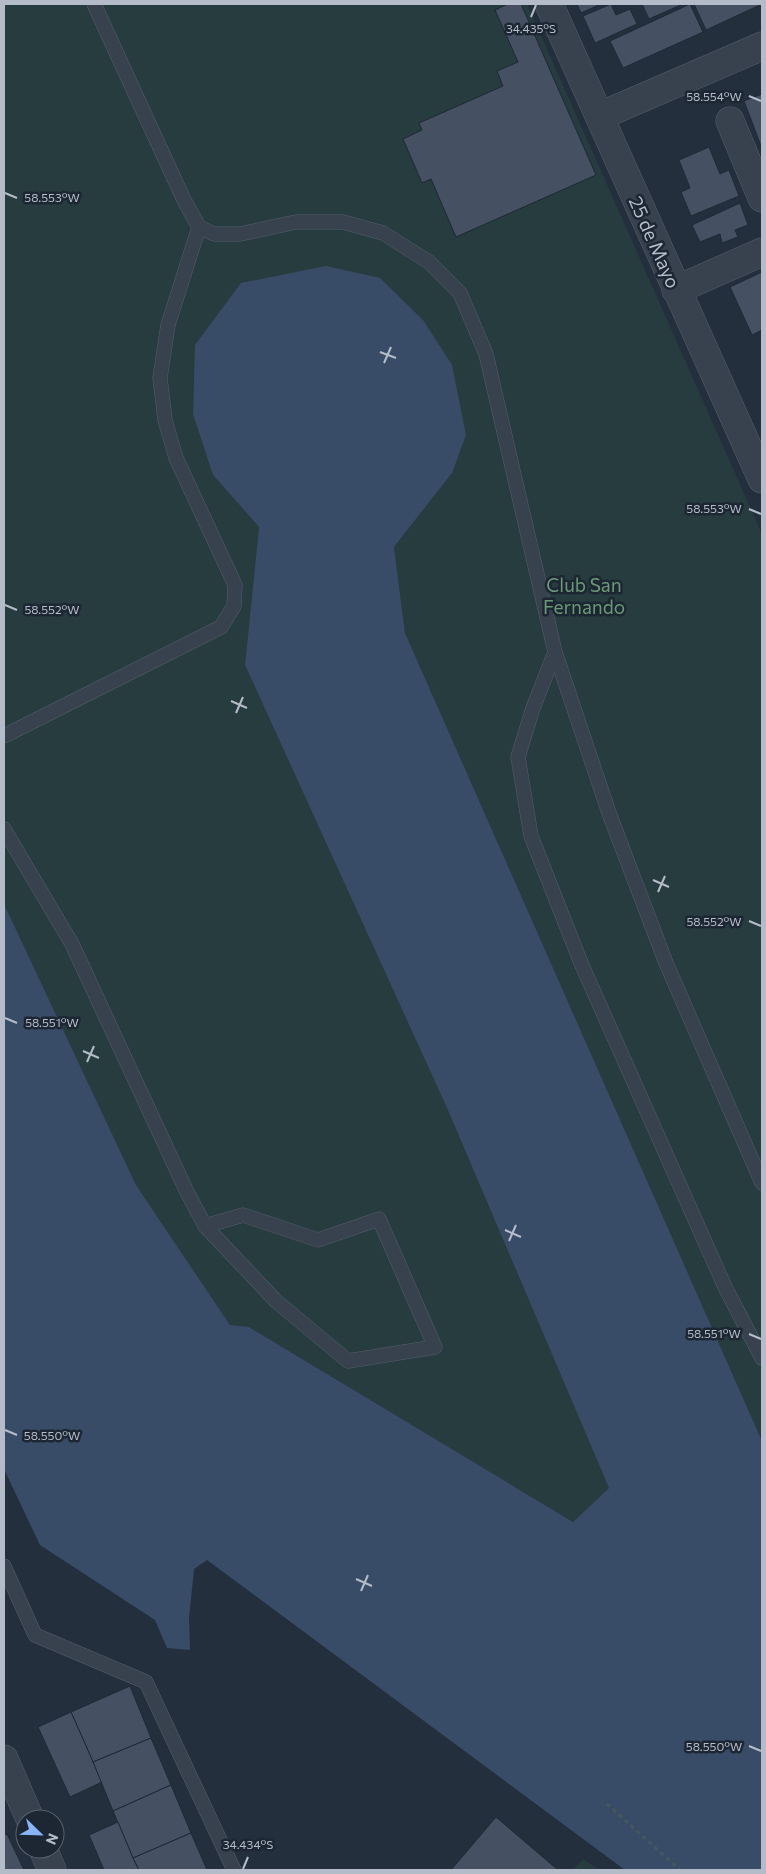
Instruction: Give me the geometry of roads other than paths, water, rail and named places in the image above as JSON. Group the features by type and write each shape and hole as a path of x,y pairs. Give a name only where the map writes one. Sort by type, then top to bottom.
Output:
{"street":[{"name":"25 de Mayo","path":"549,4 762,479"},
{"path":"600,116 762,46"},
{"path":"730,121 762,198"},
{"path":"676,290 762,252"},
{"path":"4,1759 26,1809"}],"lane":[{"path":"94,4 184,200 200,227 214,234 240,234 296,222 343,222 382,233 429,262 460,293 486,354 555,652 609,813 666,963 762,1183"},
{"path":"4,736 221,627 234,606 235,585 176,458 165,420 160,378 168,325 200,227"},
{"path":"555,652 533,708 518,757 531,836 582,963 721,1278 762,1358"},
{"path":"4,829 72,944 186,1190 205,1226 276,1301 348,1361 435,1347 379,1220 318,1240 243,1215 205,1226"},
{"path":"4,1566 35,1635 146,1682 234,1870"}],"water":[{"path":"326,266 380,278 423,320 452,365 466,435 452,473 394,547 405,633 762,1441 762,1870 625,1870 207,1560 194,1569 189,1618 190,1650 167,1648 155,1620 40,1545 4,1469 4,904 136,1185 230,1325 249,1327 573,1522 609,1488 447,1108 245,665 259,527 213,475 193,414 195,345 241,283"}],"park label":[{"name":"Club San Fernando","path":"584,595"}]}
